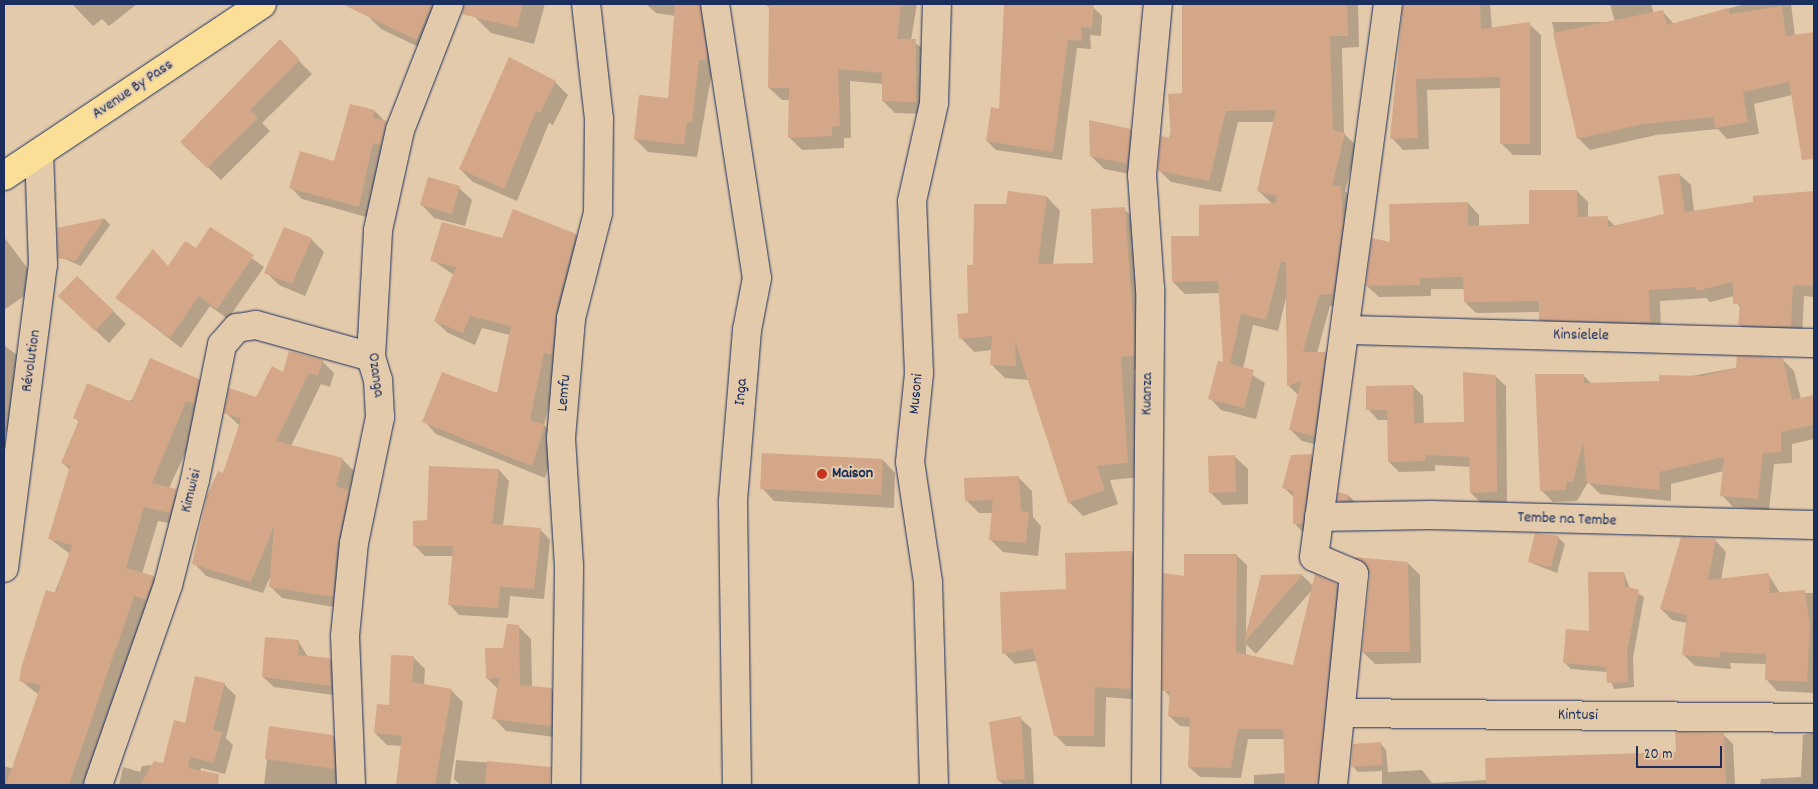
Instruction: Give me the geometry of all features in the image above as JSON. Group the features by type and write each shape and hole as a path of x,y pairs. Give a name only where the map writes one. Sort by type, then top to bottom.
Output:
{"highway":[{"name":"Avenue By Pass","path":"4,176 262,4"}],"street":[{"name":"Ozanga","path":"351,785 345,636 354,543 380,417 378,380 371,357 373,275 394,152 449,4"},
{"name":"Lemfu","path":"566,785 569,566 561,438 571,318 598,213 599,119 586,4"},
{"name":"Inga","path":"715,4 757,278 747,330 733,502 736,785"},
{"name":"Musoni","path":"934,785 928,582 910,462 919,373 912,201 934,103 937,4"},
{"name":"Kuanza","path":"1146,785 1150,290 1142,175 1158,4"},
{"path":"1333,785 1342,713 1344,644 1354,574 1314,557 1347,330 1367,142 1388,4"},
{"name":"Révolution","path":"4,568 43,265 39,153"},
{"name":"Kimwisi","path":"98,785 168,584 195,480 222,345 237,328 256,325 371,357"},
{"name":"Kinsielele","path":"1347,330 1814,343"},
{"name":"Tembe na Tembe","path":"1319,517 1431,515 1814,525"},
{"name":"Kintusi","path":"1342,713 1814,718"}],"building":[{"path":"342,4 432,4 416,40"},
{"path":"464,4 523,4 517,28 462,14"},
{"path":"675,4 700,4 707,52 706,61 699,60 692,123 687,122 684,145 634,139 639,95 668,98"},
{"path":"769,4 901,4 897,39 916,39 916,102 882,101 882,73 838,69 840,126 832,127 832,136 788,138 789,88 768,88"},
{"path":"1004,4 1094,4 1092,28 1081,27 1082,41 1068,40 1053,152 986,141 991,107 999,109"},
{"path":"1182,4 1347,4 1348,36 1330,36 1333,130 1345,133 1332,186 1341,186 1343,226 1333,294 1319,295 1303,352 1326,352 1314,436 1289,430 1301,381 1287,386 1286,262 1281,262 1266,320 1241,314 1230,364 1254,370 1244,408 1208,399 1218,361 1223,362 1218,281 1172,282 1171,236 1199,236 1199,205 1276,203 1277,196 1257,191 1276,110 1226,111 1209,181 1158,171 1161,136 1171,138 1168,94 1182,93"},
{"path":"1403,4 1480,4 1481,29 1530,22 1530,144 1500,144 1500,77 1416,79 1418,138 1390,139"},
{"path":"1782,6 1786,36 1814,32 1814,159 1802,160 1789,82 1743,92 1748,122 1715,128 1713,117 1644,124 1577,139 1553,33 1663,10 1667,25 1728,8 1730,14"},
{"path":"280,39 300,60 250,110 258,118 207,168 180,142"},
{"path":"509,57 556,81 540,113 536,111 504,189 459,169"},
{"path":"350,104 375,110 373,118 387,121 381,145 373,143 359,207 289,188 300,151 334,161"},
{"path":"1089,120 1131,129 1127,164 1090,156"},
{"path":"1679,173 1685,212 1753,202 1753,196 1814,191 1814,286 1793,285 1791,327 1738,325 1740,304 1733,304 1733,282 1697,291 1696,287 1649,290 1650,322 1539,320 1539,301 1464,302 1463,277 1420,278 1420,285 1366,286 1372,238 1390,242 1389,204 1468,202 1468,226 1529,224 1529,190 1577,190 1578,217 1608,216 1608,227 1664,214 1658,176"},
{"path":"428,177 460,186 452,214 420,205"},
{"path":"1008,191 1047,196 1038,264 1093,263 1091,209 1125,207 1134,335 1134,356 1121,357 1128,463 1097,466 1105,490 1068,503 1015,341 1016,366 990,365 992,336 959,339 957,314 968,313 967,265 973,265 974,204 1006,204"},
{"path":"513,209 576,234 557,306 552,354 544,353 530,420 545,425 532,466 422,422 442,372 497,393 511,326 470,316 463,333 434,321 456,267 430,261 442,222 502,238"},
{"path":"105,218 75,261 58,258 57,228"},
{"path":"210,227 254,255 217,309 199,296 170,338 115,298 153,249 168,266 185,241 196,248"},
{"path":"284,227 312,238 292,284 264,273"},
{"path":"77,276 114,311 95,331 58,296"},
{"path":"289,351 323,360 318,376 309,373 276,441 343,458 336,486 349,491 336,553 333,597 269,587 274,527 251,582 192,564 207,496 218,471 223,473 241,419 224,413 229,388 256,397 272,366 283,372"},
{"path":"1737,356 1783,358 1792,400 1814,395 1814,425 1781,432 1781,452 1763,453 1758,499 1720,496 1724,457 1659,472 1660,490 1587,483 1583,442 1573,482 1567,481 1566,490 1540,491 1535,374 1584,374 1584,383 1659,381 1659,375 1702,376 1736,368"},
{"path":"150,358 199,379 194,403 186,401 152,483 177,489 170,513 144,507 126,568 154,576 153,580 146,600 134,596 69,785 6,785 41,685 19,681 22,665 46,590 56,593 72,545 48,539 70,466 61,463 79,420 73,418 87,383 131,402"},
{"path":"1463,372 1496,375 1497,492 1470,493 1469,457 1425,455 1426,461 1388,462 1387,410 1366,410 1366,386 1413,385 1414,423 1464,422"},
{"name":"Maison","path":"762,453 883,459 881,495 760,489"},
{"path":"1312,454 1303,524 1293,524 1293,491 1282,488 1291,455"},
{"path":"1235,455 1236,492 1209,493 1208,456"},
{"path":"429,466 499,469 492,524 541,528 534,589 500,587 498,608 448,605 453,546 413,546 413,521 427,520"},
{"path":"1019,476 1021,511 1029,512 1026,543 989,540 993,500 965,501 964,478"},
{"path":"1338,492 1349,495 1348,501 1337,501"},
{"path":"1535,533 1559,536 1551,567 1528,562"},
{"path":"1681,537 1716,539 1708,580 1769,573 1770,593 1805,590 1810,627 1807,682 1765,680 1766,654 1720,652 1720,658 1682,655 1687,615 1660,609"},
{"path":"1132,551 1131,689 1095,687 1094,736 1054,736 1033,649 1002,654 1000,592 1066,589 1065,553"},
{"path":"1184,554 1237,554 1236,652 1293,665 1315,574 1337,584 1318,785 1285,785 1283,729 1238,729 1231,768 1188,767 1190,718 1168,716 1170,691 1162,691 1163,573 1184,576"},
{"path":"1354,557 1408,562 1410,652 1362,652 1370,575 1367,566"},
{"path":"1588,572 1624,572 1625,586 1639,590 1627,651 1628,682 1607,683 1606,667 1563,663 1566,629 1589,631"},
{"path":"1303,574 1244,643 1261,575"},
{"path":"507,624 519,625 520,685 552,688 551,726 492,719 499,678 486,679 485,648 503,648"},
{"path":"265,637 299,640 298,655 330,658 331,686 262,677"},
{"path":"391,655 414,656 412,682 452,689 435,785 396,785 402,736 374,733 377,704 389,705"},
{"path":"195,676 225,683 213,730 222,732 214,763 190,757 188,768 219,774 218,785 140,785 154,761 163,763 174,720 185,723"},
{"path":"1021,716 1025,779 997,780 989,722"},
{"path":"269,726 333,735 335,769 265,759"},
{"path":"1675,732 1724,733 1726,785 1486,785 1485,758 1676,752"},
{"path":"1381,742 1382,765 1351,767 1353,744"},
{"path":"487,761 551,767 550,785 485,785"}],"place":[{"name":"Maison","path":"822,474"}]}
